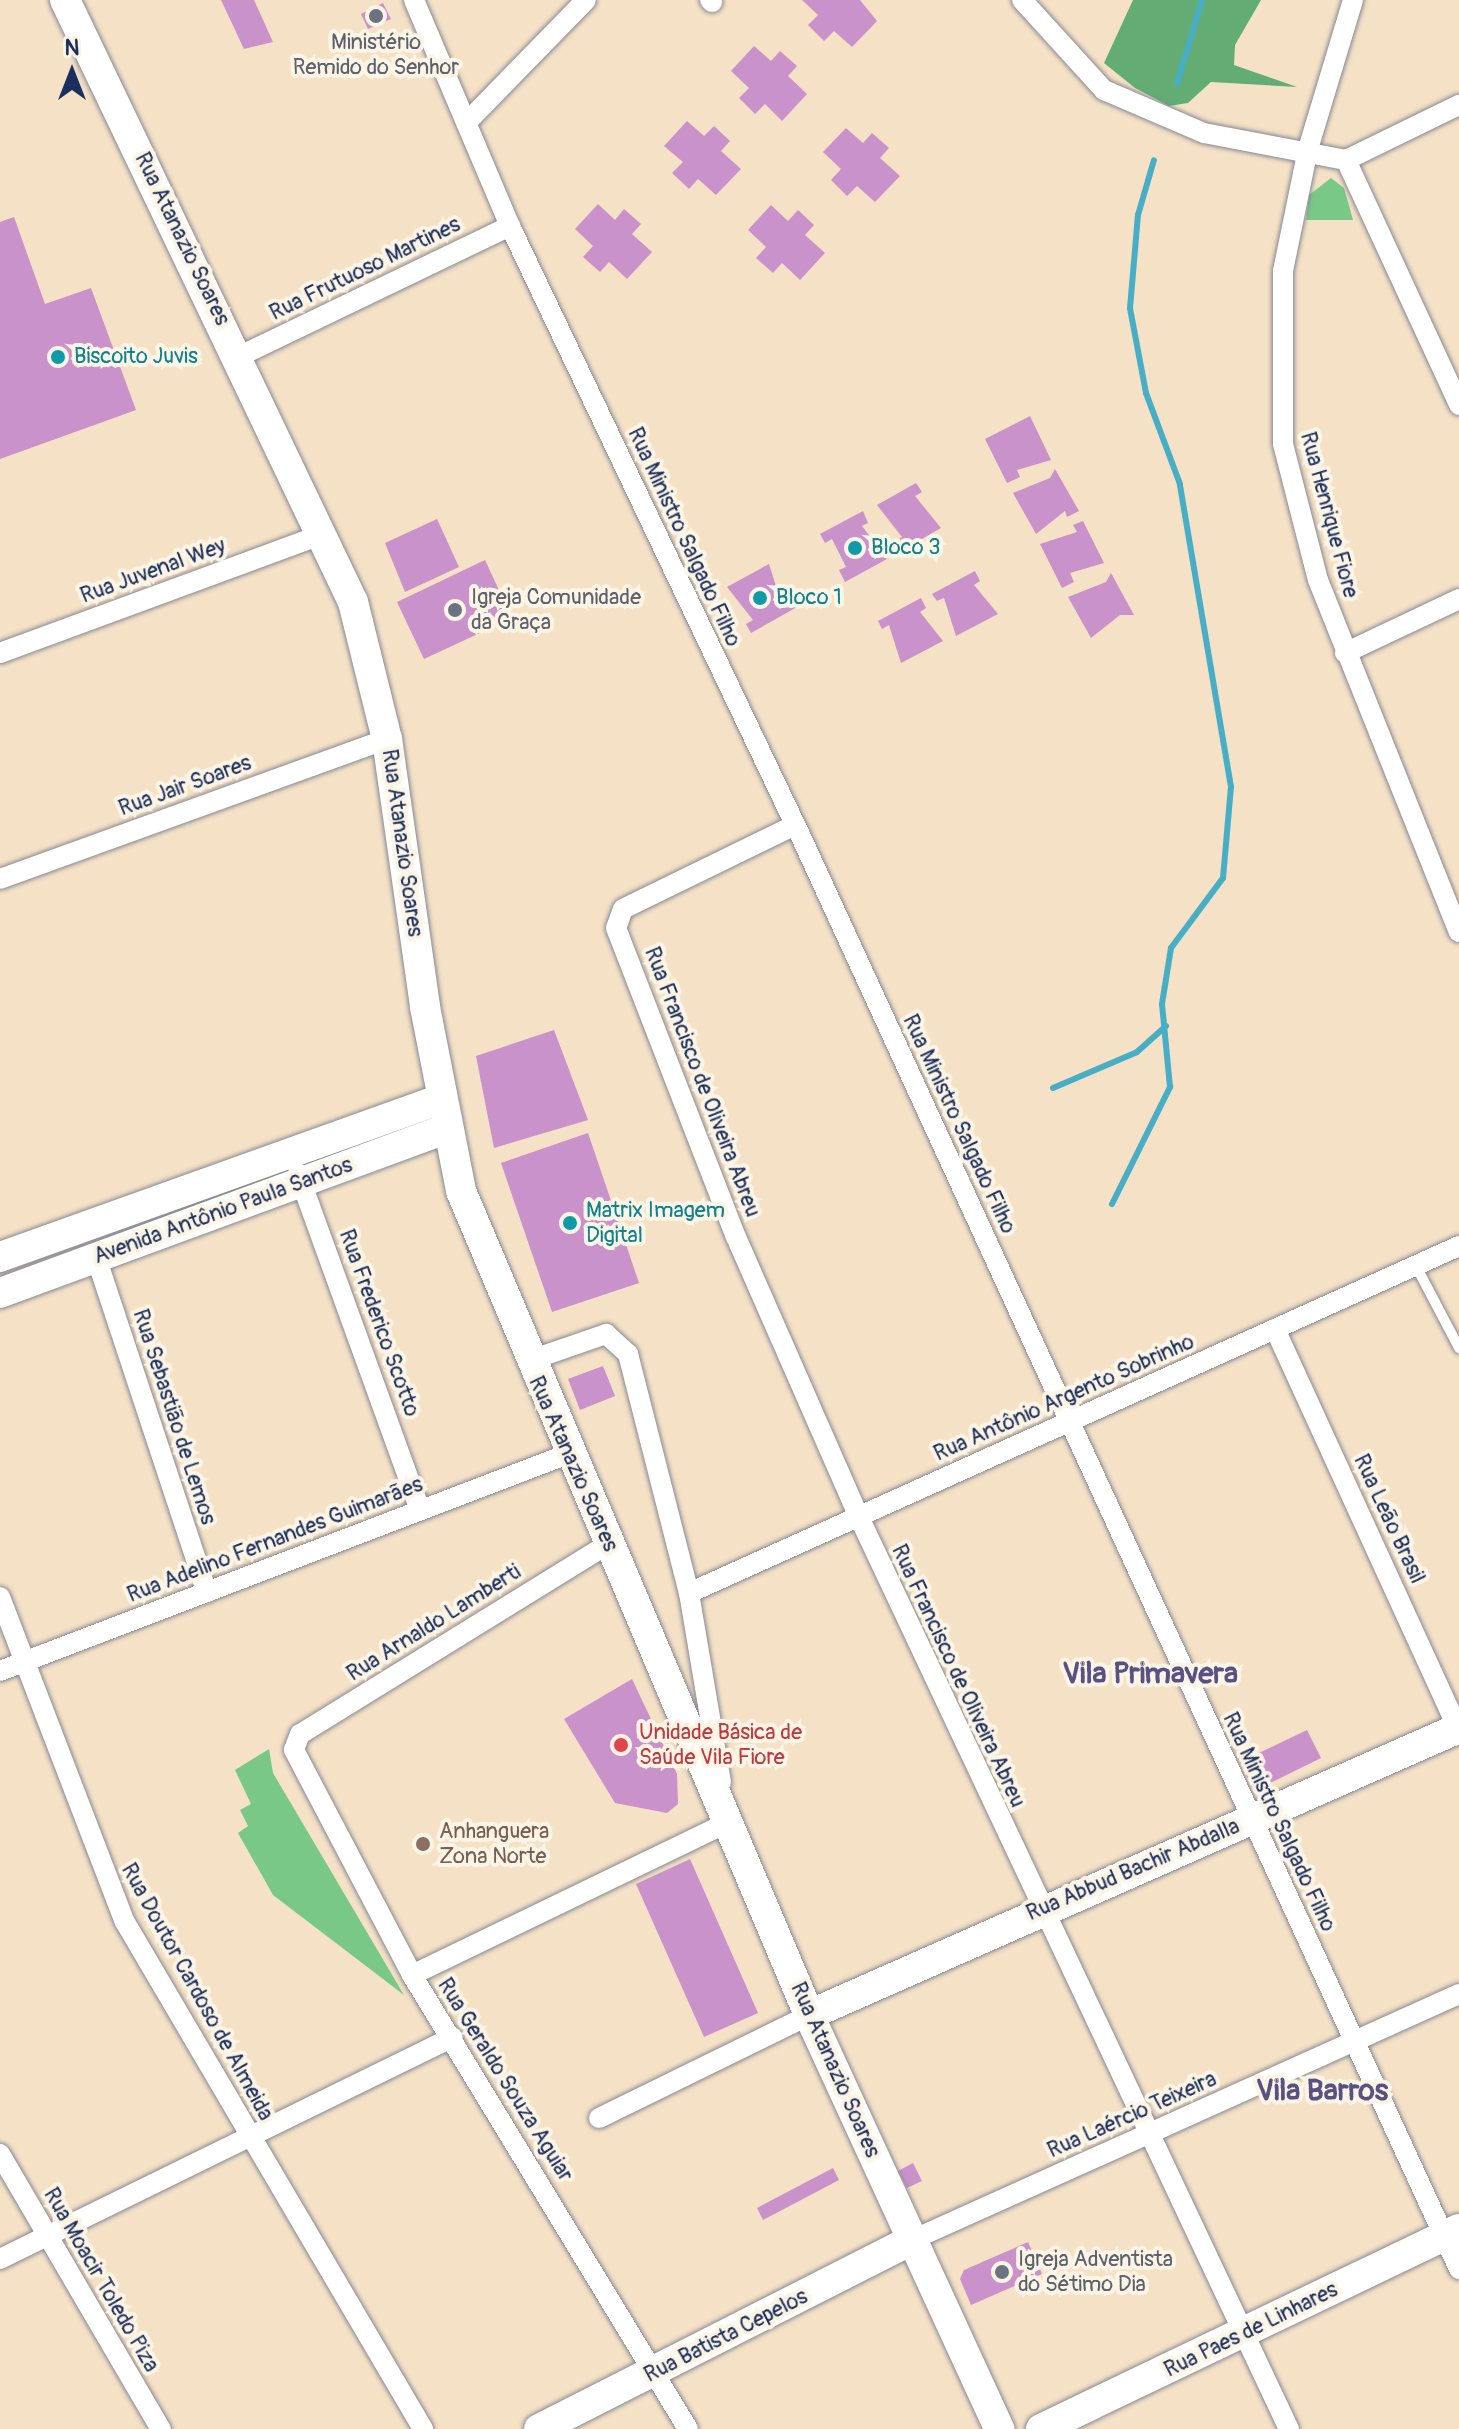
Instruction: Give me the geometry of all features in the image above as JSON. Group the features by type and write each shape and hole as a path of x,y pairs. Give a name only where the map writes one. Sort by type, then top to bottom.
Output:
{"main road":[{"name":"Rua Atanazio Soares","path":"75,4 353,602 387,739 446,1129 461,1191 528,1361 608,1544 694,1702 727,1823 809,2015 999,2429"},
{"name":"Avenida Antônio Paula Santos","path":"0,1293 96,1257 442,1099"},
{"name":"Avenida Antônio Paula Santos","path":"0,1257 296,1168 446,1129"},
{"name":"Rua Abbud Bachir Abdalla","path":"809,2015 1039,1910 1459,1729"},
{"name":"Rua Paes de Linhares","path":"1041,2429 1245,2335 1452,2232"},
{"name":"Rua Batista Cepelos","path":"539,2429 912,2240"}],"street":[{"name":"Rua Ministro Salgado Filho","path":"414,0 510,226 795,825 1353,2041 1452,2232 1459,2269"},
{"path":"467,122 586,0"},
{"path":"1022,0 1104,90 1142,112 1204,133 1308,149 1346,160 1459,105"},
{"name":"Rua Henrique Fiore","path":"1353,0 1308,149 1283,271 1279,404 1290,480 1345,653 1453,901 1459,932"},
{"path":"1346,160 1459,405"},
{"name":"Rua Frutuoso Martines","path":"240,356 510,226"},
{"name":"Rua Juvenal Wey","path":"0,653 323,534"},
{"path":"1345,653 1459,599"},
{"name":"Rua Jair Soares","path":"0,879 387,739"},
{"name":"Rua Francisco de Oliveira Abreu","path":"795,825 623,909 616,928 736,1237 859,1517 1039,1910 1289,2429"},
{"name":"Rua Frederico Scotto","path":"296,1168 420,1510"},
{"name":"Rua Antônio Argento Sobrinho","path":"689,1593 1459,1246"},
{"name":"Rua Sebastião de Lemos","path":"96,1257 207,1592"},
{"name":"Rua Leão Brasil","path":"1275,1329 1459,1729"},
{"path":"528,1361 606,1334 619,1339 689,1593 694,1702"},
{"name":"Rua Adelino Fernandes Guimarães","path":"0,1671 568,1454"},
{"name":"Rua Arnaldo Lamberti","path":"294,1750 300,1734 608,1544"},
{"name":"Rua Doutor Cardoso de Almeida","path":"0,1597 22,1663 125,1922 249,2138 268,2158 423,2429"},
{"name":"Rua Geraldo Souza Aguiar","path":"294,1750 412,1975 453,2037 688,2429"},
{"path":"412,1975 727,1823"},
{"name":"Rua Laércio Teixeira","path":"912,2240 1459,1994"},
{"path":"599,2118 809,2015"},
{"path":"0,2259 453,2037"},
{"name":"Rua Moacir Toledo Piza","path":"0,2154 161,2429"}],"lane":[{"path":"1416,1266 1459,1348"}],"green space":[{"path":"1133,0 1261,0 1235,45 1234,65 1297,87 1211,82 1188,103 1169,106 1135,88 1104,63"},
{"path":"1331,178 1344,188 1353,220 1306,220 1309,195"},
{"path":"269,1749 273,1773 404,1995 273,1895 238,1833 248,1826 240,1810 251,1804 235,1770"}],"building":[{"path":"221,0 254,0 273,42 244,49"},
{"path":"802,0 860,0 877,21 852,47 834,31 824,41 808,25 818,15"},
{"name":"Ministério Remido do Senhor","path":"383,3 391,19 368,29 361,14"},
{"path":"754,46 771,61 780,51 797,66 788,76 807,94 782,121 765,104 755,114 739,98 749,88 731,71"},
{"path":"687,121 704,136 714,126 730,141 721,151 741,169 716,195 698,179 689,189 672,173 683,162 664,146"},
{"path":"846,128 863,143 872,133 889,148 880,158 900,176 875,202 857,186 847,196 831,180 841,169 823,152"},
{"path":"598,204 615,220 624,209 641,224 632,234 652,252 627,279 609,262 600,272 583,257 593,246 575,229"},
{"path":"771,205 788,221 798,210 814,225 805,235 825,253 800,280 782,263 773,273 756,258 766,247 748,230"},
{"name":"Biscoito Juvis","path":"14,217 45,304 91,288 136,410 0,459 0,222"},
{"path":"1030,416 1051,460 1017,470 1020,477 1007,483 985,439"},
{"path":"1055,469 1079,511 1067,517 1065,511 1036,534 1013,493 1050,478"},
{"path":"916,483 922,492 915,496 941,528 901,551 896,541 902,537 877,505"},
{"name":"Bloco 3","path":"863,511 868,523 862,526 887,559 845,582 839,570 846,567 832,539 825,543 820,534"},
{"path":"437,519 459,567 405,592 385,543"},
{"path":"1083,521 1104,563 1070,573 1074,582 1062,588 1040,544 1077,532 1073,525"},
{"name":"Igreja Comunidade da Graça","path":"485,560 512,618 424,659 397,602"},
{"name":"Bloco 1","path":"769,564 780,599 789,594 797,607 751,633 746,624 753,620 727,587"},
{"path":"975,571 980,581 974,585 998,614 956,636 944,598 937,601 932,594"},
{"path":"1111,573 1134,615 1120,615 1091,638 1068,597 1106,582"},
{"path":"921,598 926,608 920,612 943,641 901,663 889,625 882,629 878,621"},
{"path":"554,1030 588,1120 494,1148 476,1056"},
{"name":"Matrix Imagem Digital","path":"588,1133 639,1283 552,1312 501,1163"},
{"path":"603,1366 615,1396 580,1410 568,1379"},
{"name":"Unidade Básica de Saúde Vila Fiore","path":"632,1679 677,1774 678,1804 667,1813 615,1803 564,1719"},
{"path":"1307,1730 1321,1758 1254,1791 1240,1762"},
{"path":"690,1859 758,2013 704,2037 636,1884"},
{"path":"913,2163 922,2181 907,2188 898,2171"},
{"path":"833,2168 839,2180 763,2220 757,2208"},
{"name":"Igreja Adventista do Sétimo Dia","path":"1028,2242 1042,2274 971,2305 960,2279 964,2270"}],"waterway":[{"path":"1177,83 1202,0"},
{"path":"1112,1204 1170,1087 1162,1004 1171,948 1223,878 1231,787 1180,484 1146,393 1130,308 1138,215 1154,160"},
{"path":"1053,1088 1137,1052 1166,1026"}],"place":[{"name":"Ministério Remido do Senhor","path":"376,16"},
{"name":"Biscoito Juvis","path":"58,357"},
{"name":"Bloco 3","path":"855,548"},
{"name":"Bloco 1","path":"760,598"},
{"name":"Igreja Comunidade da Graça","path":"455,610"},
{"name":"Matrix Imagem Digital","path":"570,1223"},
{"name":"Unidade Básica de Saúde Vila Fiore","path":"621,1745"},
{"name":"Anhanguera Zona Norte","path":"423,1844"},
{"name":"Igreja Adventista do Sétimo Dia","path":"1002,2272"}],"district":[{"name":"Vila Primavera","path":"1150,1674"},
{"name":"Vila Barros","path":"1322,2091"}]}
